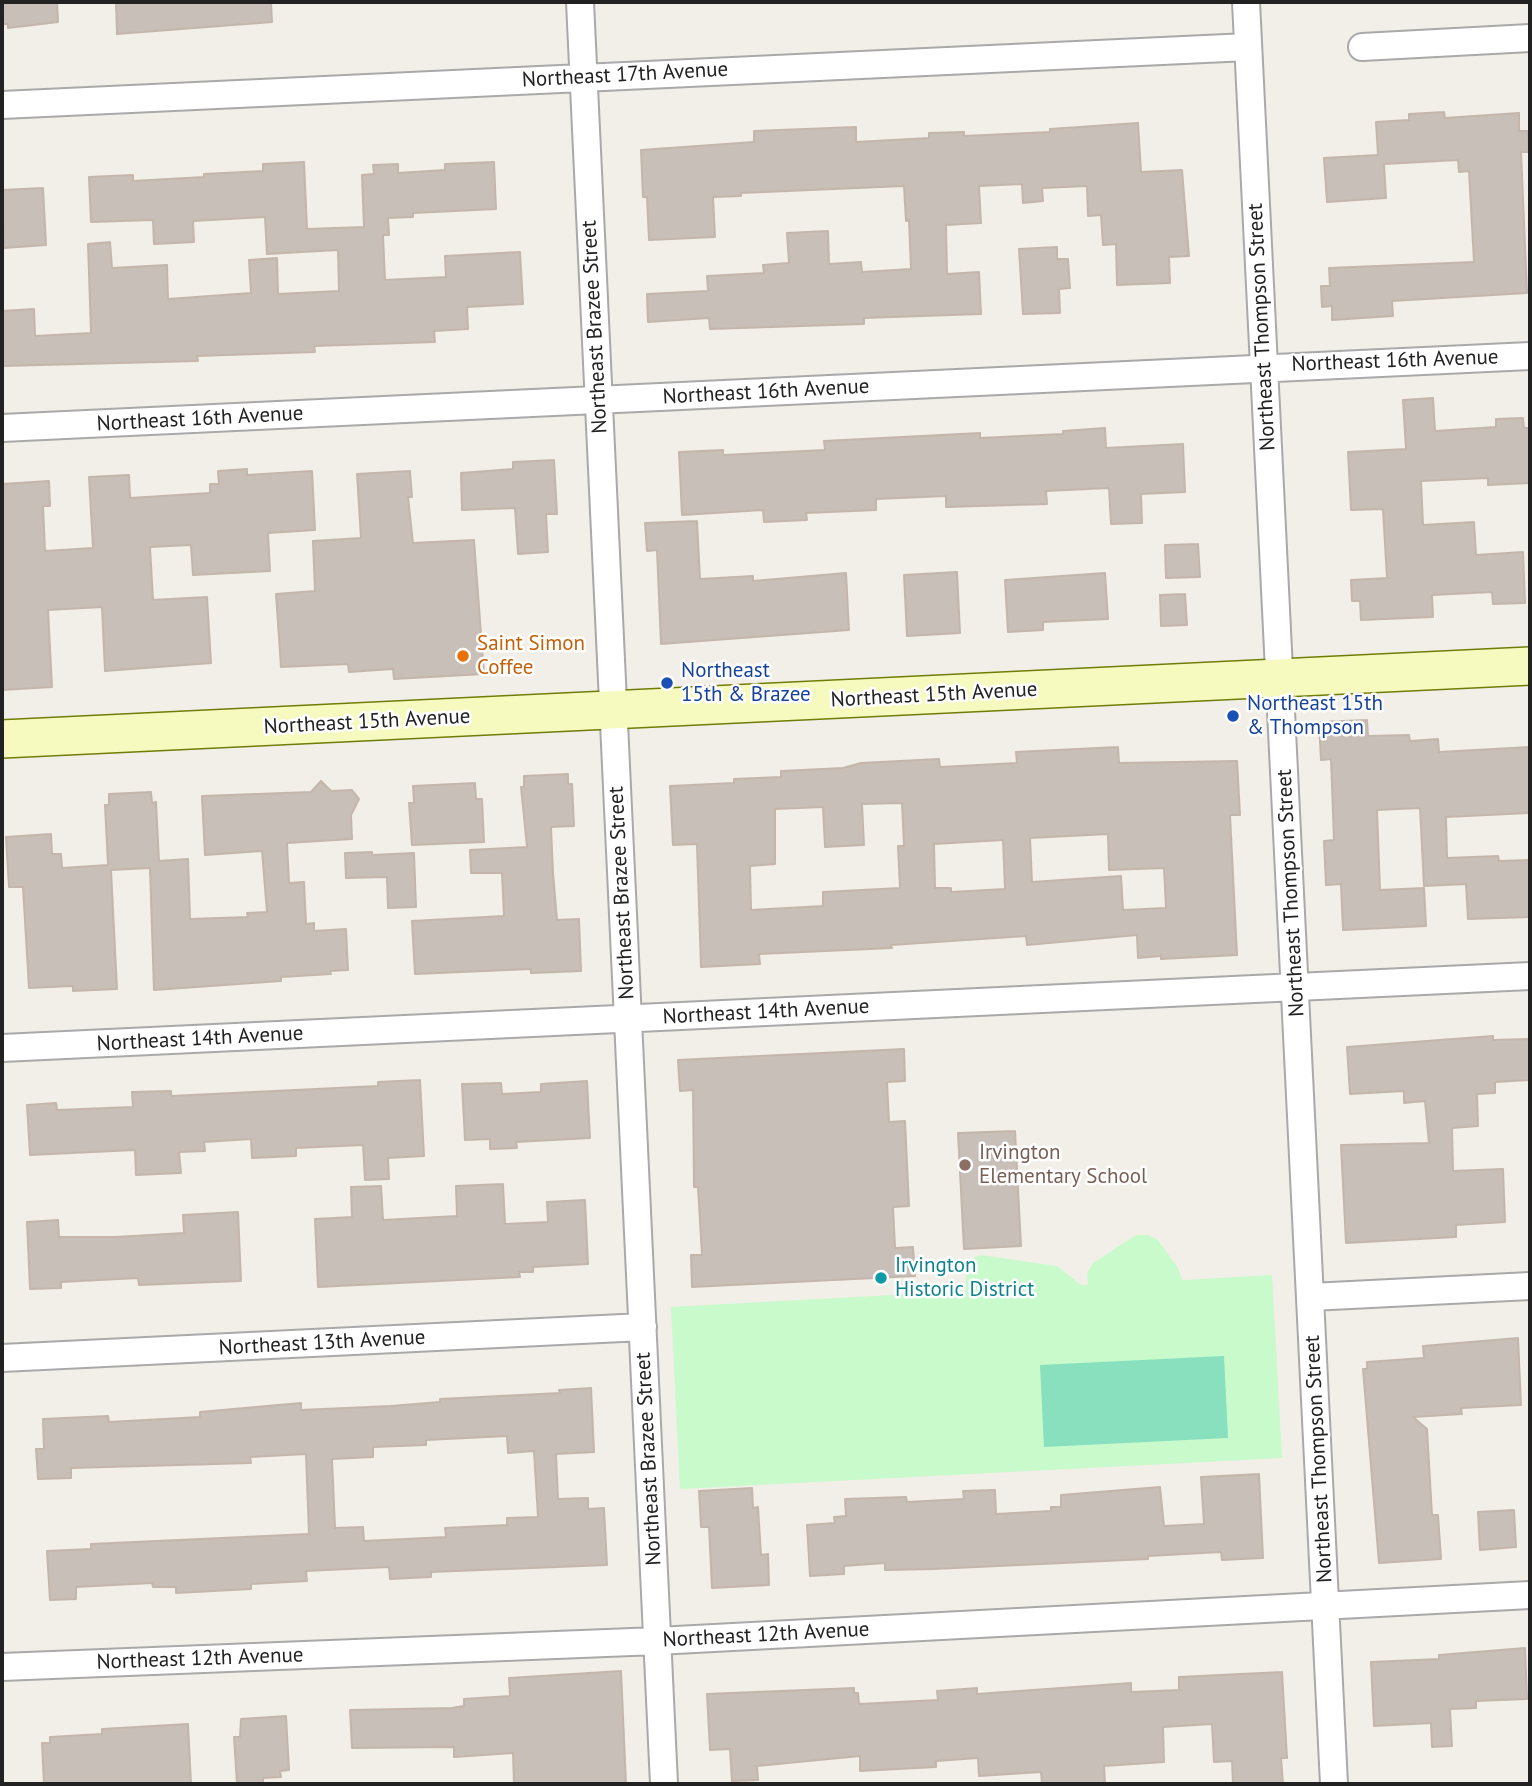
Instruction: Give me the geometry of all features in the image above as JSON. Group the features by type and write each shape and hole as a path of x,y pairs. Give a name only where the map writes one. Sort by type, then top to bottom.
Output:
{"street":[{"name":"Northeast Brazee Street","path":"580,2 664,1784"},
{"name":"Northeast Thompson Street","path":"1246,2 1334,1784"},
{"path":"1362,47 1530,38"},
{"name":"Northeast 17th Avenue","path":"2,105 1248,47"},
{"name":"Northeast 16th Avenue","path":"2,428 1530,356"},
{"name":"Northeast 15th Avenue","path":"2,739 1530,666"},
{"name":"Northeast 14th Avenue","path":"2,1048 1530,976"},
{"path":"1311,1297 1530,1286"},
{"name":"Northeast 13th Avenue","path":"2,1359 643,1327"},
{"name":"Northeast 12th Avenue","path":"2,1667 657,1641 1530,1595"}],"green space":[{"path":"1136,1235 1148,1235 1158,1240 1178,1268 1182,1280 1272,1275 1282,1458 680,1489 671,1307 966,1291 966,1270 973,1258 981,1255 1057,1266 1081,1285 1088,1285 1087,1273 1093,1263"},
{"path":"1224,1356 1228,1438 1044,1447 1040,1365"}],"building":[{"path":"2,2 57,2 58,22 8,28 8,24 2,24"},
{"path":"116,2 271,2 272,22 117,34"},
{"path":"1444,112 1445,118 1519,113 1519,131 1528,131 1529,152 1521,152 1527,293 1392,301 1393,316 1332,320 1332,306 1322,307 1321,286 1330,286 1329,268 1474,262 1469,171 1459,172 1458,160 1384,164 1386,198 1327,202 1324,158 1378,155 1376,122 1409,120 1409,114"},
{"path":"1138,123 1141,172 1182,170 1189,256 1169,257 1170,283 1117,285 1116,244 1103,245 1101,215 1088,216 1087,186 1042,188 1043,201 1023,203 1022,184 979,186 981,223 946,225 947,274 979,272 981,314 864,318 864,324 710,329 709,318 648,322 647,294 708,291 707,276 764,273 763,265 789,263 787,233 828,231 829,264 861,262 862,272 911,269 909,220 906,221 904,186 741,193 741,196 713,197 715,237 649,240 647,197 643,197 641,150 754,142 754,131 856,127 856,142 929,138 929,133 964,132 964,136 1050,132 1050,129"},
{"path":"304,162 307,229 364,227 362,175 374,174 373,165 398,164 398,173 445,170 445,164 494,162 496,209 413,213 413,217 388,218 389,235 383,235 385,280 446,277 445,256 520,252 523,304 467,307 468,329 434,331 435,342 314,346 315,352 197,356 198,361 2,366 2,311 34,309 35,336 91,333 88,244 110,242 112,268 167,265 168,299 251,293 249,260 277,258 278,294 339,291 338,250 267,254 265,217 193,221 194,242 154,244 153,220 91,222 89,177 133,175 133,181 204,177 204,174 263,171 263,164"},
{"path":"43,188 46,245 4,248 2,190"},
{"path":"1057,247 1057,259 1068,259 1070,288 1059,289 1060,313 1023,314 1019,249"},
{"path":"1433,398 1435,431 1496,427 1496,419 1523,418 1524,428 1530,428 1530,483 1488,485 1488,478 1421,481 1423,525 1474,522 1476,555 1523,552 1525,603 1493,604 1492,592 1432,595 1433,617 1361,620 1360,601 1352,601 1351,580 1387,578 1383,509 1351,510 1348,452 1406,449 1403,400"},
{"path":"1105,428 1106,448 1183,444 1185,492 1141,494 1142,523 1111,524 1109,488 1046,491 1047,504 946,507 946,496 876,499 876,510 806,513 807,520 764,522 763,510 682,515 679,452 723,450 723,455 825,450 824,441 980,433 980,438 1063,434 1063,431"},
{"path":"554,460 557,514 546,514 548,552 518,554 515,508 462,510 461,473 513,469 513,462"},
{"path":"247,469 247,475 312,471 315,530 268,533 270,571 193,575 191,545 150,547 153,600 207,597 211,663 105,671 102,607 48,610 52,687 2,690 2,484 49,481 50,506 43,506 45,551 93,548 89,477 129,475 130,498 210,493 210,484 219,484 218,471"},
{"path":"410,471 412,497 408,497 413,543 474,540 484,674 394,679 393,669 349,672 348,664 281,667 276,594 315,591 313,541 361,538 357,474"},
{"path":"697,521 700,579 753,576 753,581 846,573 849,630 661,644 657,550 647,551 645,523"},
{"path":"1198,544 1200,577 1166,578 1165,545"},
{"path":"957,572 960,633 907,636 904,575"},
{"path":"1105,573 1108,619 1043,622 1043,630 1008,632 1005,580"},
{"path":"1185,594 1187,625 1161,626 1160,595"},
{"path":"1367,720 1368,736 1409,735 1410,741 1438,739 1439,752 1530,747 1529,813 1446,817 1447,858 1498,856 1499,861 1530,860 1530,917 1468,919 1466,884 1424,886 1420,808 1377,810 1380,890 1424,888 1426,926 1343,930 1341,884 1326,885 1324,841 1334,840 1331,759 1321,760 1319,722"},
{"path":"1118,747 1119,763 1237,761 1240,815 1230,815 1237,955 1138,958 1137,935 1027,945 1026,936 891,945 892,948 759,954 760,964 701,967 697,844 673,845 670,786 734,783 734,779 781,777 781,771 843,768 861,763 939,759 940,767 1017,763 1016,752","holes":["902,803 904,846 898,846 900,888 823,892 823,906 751,910 750,866 775,864 775,809 823,807 825,847 864,845 862,804","1108,834 1109,870 1164,868 1166,908 1123,910 1121,876 1032,882 1030,838","1003,840 1005,889 951,892 951,888 935,888 934,844"]},
{"path":"568,774 568,784 572,784 574,826 551,827 553,873 557,920 579,919 581,971 531,973 531,969 415,974 412,921 504,916 502,873 471,873 470,850 527,847 521,787 524,787 524,776"},
{"path":"321,781 331,791 352,790 359,799 351,815 352,839 287,843 289,883 304,882 306,924 314,923 314,931 346,929 348,970 330,971 331,974 281,977 281,981 154,990 150,868 111,870 117,989 73,991 73,986 29,988 23,887 9,887 6,837 51,834 52,854 61,854 62,868 108,865 105,805 109,805 109,794 151,792 152,803 156,802 159,861 188,859 190,919 248,917 247,913 267,912 262,851 205,855 202,796 311,792"},
{"path":"475,783 476,799 482,799 484,842 412,845 409,803 414,803 413,786"},
{"path":"372,852 372,855 414,853 416,907 388,908 387,877 346,878 345,853"},
{"path":"1493,1036 1493,1040 1530,1039 1530,1080 1495,1082 1495,1093 1477,1094 1478,1126 1452,1128 1453,1171 1503,1169 1505,1222 1456,1225 1456,1237 1346,1243 1341,1145 1429,1143 1425,1101 1404,1103 1404,1091 1350,1094 1347,1047"},
{"path":"904,1049 905,1081 887,1082 889,1122 905,1121 909,1206 893,1207 895,1248 913,1247 915,1276 692,1287 691,1255 702,1255 698,1187 694,1187 693,1090 680,1091 678,1060"},
{"path":"420,1080 424,1156 388,1158 389,1179 365,1180 363,1145 296,1148 296,1156 252,1158 251,1139 204,1142 205,1151 179,1152 181,1173 136,1175 135,1150 30,1155 27,1105 56,1103 57,1110 133,1107 132,1092 171,1091 171,1096 378,1086 378,1082"},
{"path":"587,1081 590,1138 516,1142 517,1148 490,1149 490,1139 465,1140 462,1084 501,1083 502,1094 541,1092 541,1084"},
{"path":"1015,1131 1021,1246 964,1249 958,1133"},
{"path":"503,1184 505,1224 548,1222 547,1202 585,1200 588,1264 533,1267 533,1272 519,1272 520,1277 318,1287 315,1219 352,1217 351,1187 381,1186 383,1220 457,1216 456,1186"},
{"path":"238,1212 241,1281 139,1285 138,1278 61,1282 61,1288 30,1289 27,1222 58,1220 59,1237 116,1237 184,1233 183,1215"},
{"path":"1518,1338 1521,1405 1461,1408 1462,1414 1413,1417 1427,1429 1432,1515 1438,1515 1441,1559 1379,1563 1363,1369 1367,1369 1367,1362 1424,1358 1423,1346"},
{"path":"591,1388 594,1452 556,1454 558,1499 588,1498 588,1509 604,1508 607,1565 431,1572 431,1577 390,1579 389,1567 306,1571 307,1581 251,1584 251,1589 176,1593 176,1587 153,1587 152,1583 76,1587 76,1599 50,1600 47,1551 91,1549 91,1544 309,1534 306,1454 250,1457 251,1463 71,1468 71,1478 38,1479 36,1449 44,1449 43,1419 108,1416 109,1422 200,1417 200,1412 301,1403 301,1410 391,1406 440,1402 440,1399 560,1393 559,1390","holes":["507,1436 508,1453 534,1451 538,1517 507,1518 507,1525 445,1528 446,1537 364,1541 363,1527 335,1528 332,1459 373,1457 373,1447 426,1445 426,1440"]},
{"path":"1259,1474 1263,1558 1222,1560 1221,1552 1148,1556 1148,1559 885,1570 885,1563 844,1566 844,1574 810,1576 807,1525 835,1523 834,1517 846,1516 845,1499 906,1497 907,1502 964,1499 963,1491 995,1490 996,1514 1051,1511 1051,1507 1061,1507 1061,1495 1160,1487 1164,1526 1204,1524 1201,1477"},
{"path":"752,1488 753,1508 758,1507 761,1555 768,1554 769,1585 712,1588 709,1527 701,1527 699,1491"},
{"path":"1514,1510 1516,1547 1480,1550 1478,1512"},
{"path":"1525,1648 1527,1699 1476,1701 1476,1708 1450,1709 1452,1746 1432,1747 1431,1723 1374,1726 1371,1662 1439,1659 1439,1655"},
{"path":"621,1671 626,1784 514,1784 513,1753 454,1757 454,1747 352,1748 350,1710 452,1708 464,1706 464,1699 510,1696 509,1678"},
{"path":"1282,1672 1287,1758 1281,1758 1283,1784 1233,1784 1232,1761 1214,1762 1212,1724 1163,1727 1164,1762 1104,1766 1105,1784 1042,1784 1041,1772 979,1776 978,1758 936,1761 936,1767 860,1771 860,1756 757,1766 758,1780 732,1781 730,1749 710,1750 707,1694 854,1688 854,1693 858,1693 859,1704 938,1700 937,1691 977,1688 977,1694 1131,1683 1131,1692 1179,1690 1179,1677"},
{"path":"286,1716 289,1770 280,1771 281,1777 263,1778 263,1784 237,1784 234,1737 240,1737 241,1719"},
{"path":"188,1724 191,1784 44,1784 42,1743 50,1743 50,1737 102,1734 102,1729"}],"place":[{"name":"Saint Simon Coffee","path":"463,656"},
{"name":"Northeast 15th & Brazee","path":"667,683"},
{"name":"Northeast 15th & Thompson","path":"1233,716"},
{"name":"Irvington Elementary School","path":"965,1165"},
{"name":"Irvington Historic District","path":"881,1278"}]}
